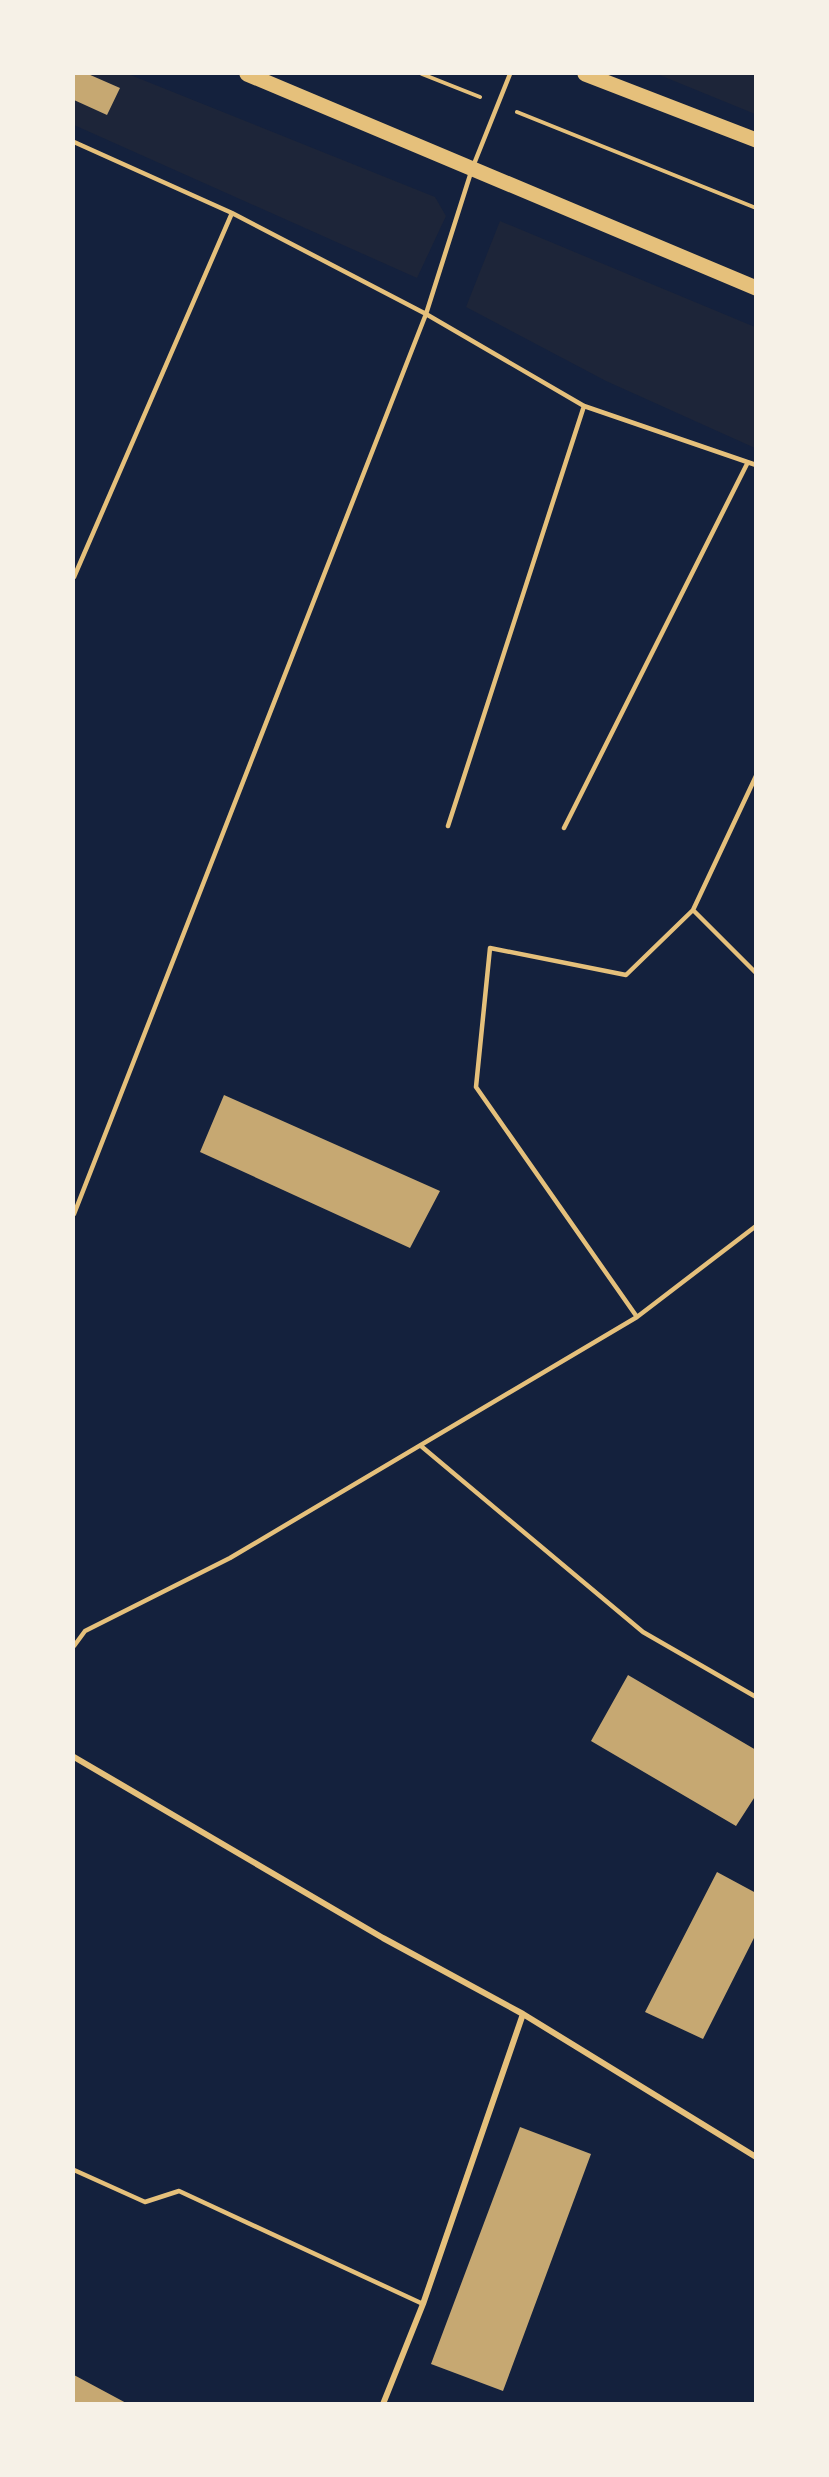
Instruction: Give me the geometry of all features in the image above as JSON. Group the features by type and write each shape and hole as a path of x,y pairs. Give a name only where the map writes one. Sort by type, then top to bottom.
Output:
{"main road":[{"path":"247,74 756,288"},
{"path":"585,74 756,140"}],"street":[{"path":"74,1757 364,1928 523,2014 756,2157"},
{"path":"383,2403 423,2304 523,2014"}],"lane":[{"path":"74,1214 426,314 472,169 500,104 510,74"},
{"path":"74,142 232,213 426,314 584,406 756,465"},
{"path":"74,577 232,213"},
{"path":"448,826 584,406"},
{"path":"564,828 748,462"},
{"path":"638,1317 476,1087 490,948 626,975 693,910 756,776"},
{"path":"693,910 756,974"},
{"path":"74,1646 85,1631 230,1558 638,1317 756,1226"},
{"path":"421,1446 643,1632 756,1697"},
{"path":"74,2170 146,2202 179,2191 423,2304"}],"path":[{"path":"422,74 756,208"}],"shaded area":[{"path":"74,74 128,74 435,197 446,216 417,278 74,125"},
{"path":"657,74 755,74 755,114"},
{"path":"500,221 755,327 755,448 606,381 466,307"}],"building":[{"path":"74,74 88,74 120,88 107,115 74,100"},
{"path":"224,1095 440,1191 410,1248 200,1152"},
{"path":"628,1675 756,1750 756,1795 736,1826 591,1741"},
{"path":"717,1872 756,1893 756,1934 703,2039 645,2012"},
{"path":"520,2127 591,2154 503,2391 431,2364"},
{"path":"74,2375 128,2404 74,2404"}]}
